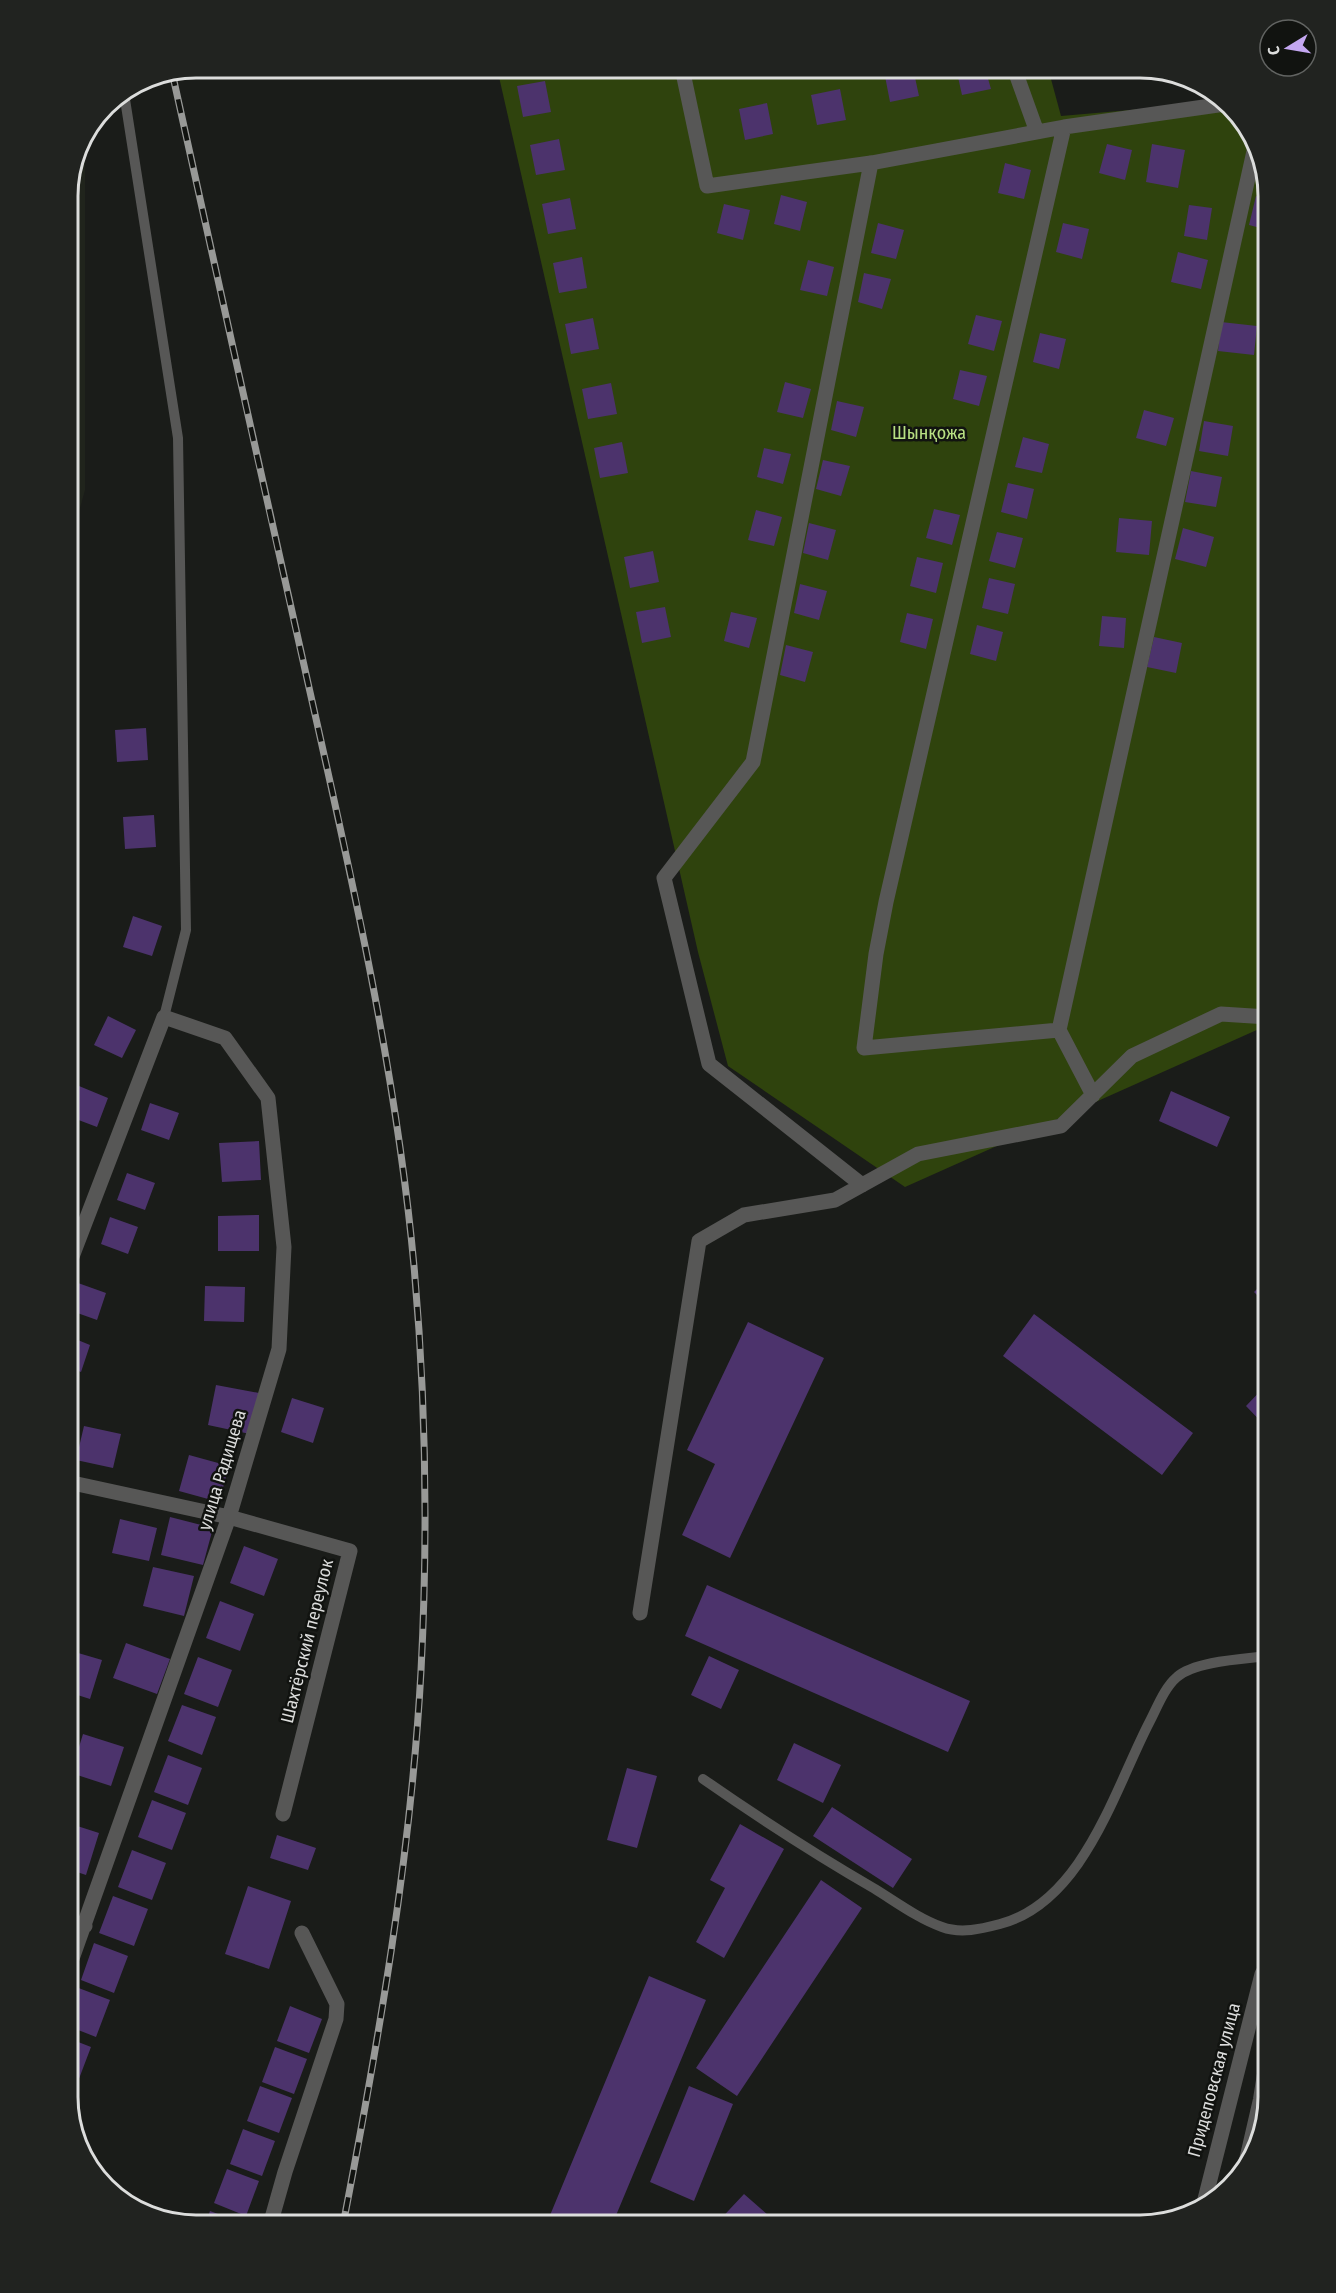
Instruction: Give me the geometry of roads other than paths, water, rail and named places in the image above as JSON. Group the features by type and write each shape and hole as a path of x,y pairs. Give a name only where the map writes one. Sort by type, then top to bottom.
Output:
{"street":[{"path":"684,78 707,186 871,163 1064,127 1216,105"},
{"path":"1018,78 1037,132"},
{"path":"1059,1030 864,1048 876,954 886,902 1064,127"},
{"path":"1093,1095 1059,1030 1252,159"},
{"path":"862,1185 709,1064 664,878 753,762 871,163"},
{"path":"640,1613 699,1241 744,1215 835,1200 918,1154 1061,1126 1132,1056 1221,1014 1258,1016"},
{"path":"78,1241 164,1017"},
{"name":"улица Радищева","path":"78,1944 229,1517 279,1349 284,1247 268,1098 225,1038 164,1017"},
{"name":"Шахтёрский переулок","path":"78,1484 229,1517 350,1551 283,1814"},
{"path":"78,1924 85,1926"},
{"path":"273,2215 336,2019 337,2004 302,1933"},
{"name":"Придеповская улица","path":"1206,2195 1258,1990"}],"lane":[{"path":"125,102 178,438 186,930 164,1017"},
{"path":"703,1779 809,1851 910,1910 943,1928 975,1931 1011,1921 1037,1906 1065,1882 1109,1811 1140,1741 1167,1688 1176,1677 1193,1667 1258,1658"}],"railway":[{"path":"174,80 340,827 370,973 396,1119 414,1266 421,1367 425,1519 421,1671 416,1741 410,1810 391,1950 369,2088 345,2215"}],"park label":[{"name":"Шынқожа","path":"929,433"}]}
